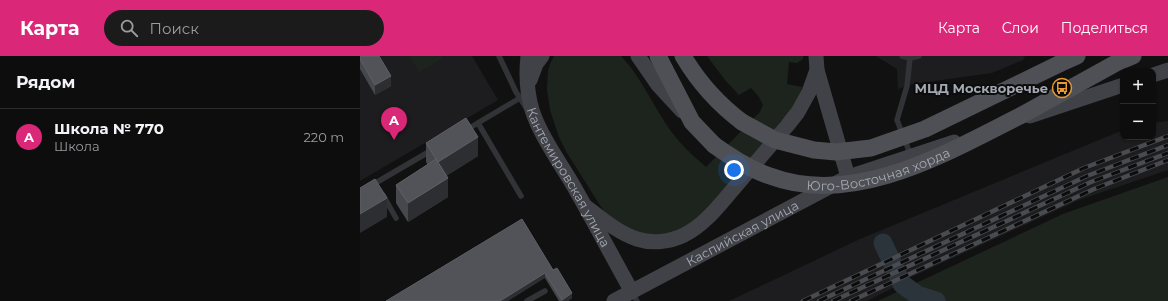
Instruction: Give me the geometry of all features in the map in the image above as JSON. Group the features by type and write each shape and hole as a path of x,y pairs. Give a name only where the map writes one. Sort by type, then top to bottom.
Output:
{"main road":[{"name":"Кантемировская улица","path":"528,56 524,94 540,129 585,206 634,296"},
{"path":"524,94 532,73 542,56"},
{"path":"638,56 658,84 692,122"},
{"name":"Юго-Восточная хорда","path":"658,56 692,122 714,145 740,163 770,177 788,182 818,185 838,185 861,182 897,172 924,162 948,152 1022,115 1116,63 1133,56"},
{"name":"Юго-Восточная хорда","path":"683,56 715,99 742,122 775,140 814,150 836,152 871,148 892,142 946,120 1077,56"},
{"path":"816,63 848,178"},
{"path":"585,206 621,232 643,241 667,241 690,232 710,215 798,112 809,92 816,63"},
{"path":"1156,74 1168,70"},
{"name":"Каспийская улица","path":"614,301 634,296 848,178 1120,86"}],"lane":[{"path":"462,132 524,94 499,56"},
{"path":"902,56 910,58 919,56"},
{"path":"910,58 907,86 897,120 911,156"},
{"path":"478,123 521,196"},
{"path":"360,192 436,148"},
{"path":"376,183 396,218"},
{"path":"527,301 545,291"}],"shaded area":[{"path":"360,56 472,56 498,100 360,181"},
{"path":"410,56 442,56 443,58 419,72"},
{"path":"554,56 621,56 640,80 670,130 684,147 706,167 760,112 763,105 759,97 751,88 739,95 725,80 707,56 803,56 803,59 797,63 789,62 787,84 802,87 798,102 697,221 664,236 639,235 611,218 603,210 567,153 559,137 550,110 547,89 548,71"},
{"path":"876,56 1025,56 1023,60 992,73 913,84 898,89 897,69"},
{"path":"1168,121 1168,170 1079,200 903,281 895,287 867,301 729,301 860,239 1120,131 1120,140 1156,140 1156,123"},
{"path":"1168,177 1168,301 878,301 1063,214"}],"building":[{"path":"360,56 379,56 391,76 375,85 360,59"},
{"path":"466,118 478,137 438,162 426,143"},
{"path":"436,159 448,178 408,203 396,185"},
{"path":"375,179 387,198 360,214 360,188"},
{"path":"522,219 553,270 557,268 572,293 562,300 545,273 500,301 386,301"}],"waterway":[{"path":"883,243 902,284 917,295 936,301"}],"railway":[{"path":"803,301 1084,168 1168,136"},
{"path":"819,301 1087,176 1168,145"},
{"path":"833,301 1091,182 1168,153"},
{"path":"851,301 1094,189 1168,160"}],"place":[{"name":"МЦД Москворечье","path":"1062,88"},
{"name":"Школа № 770","path":"394,140"}]}
